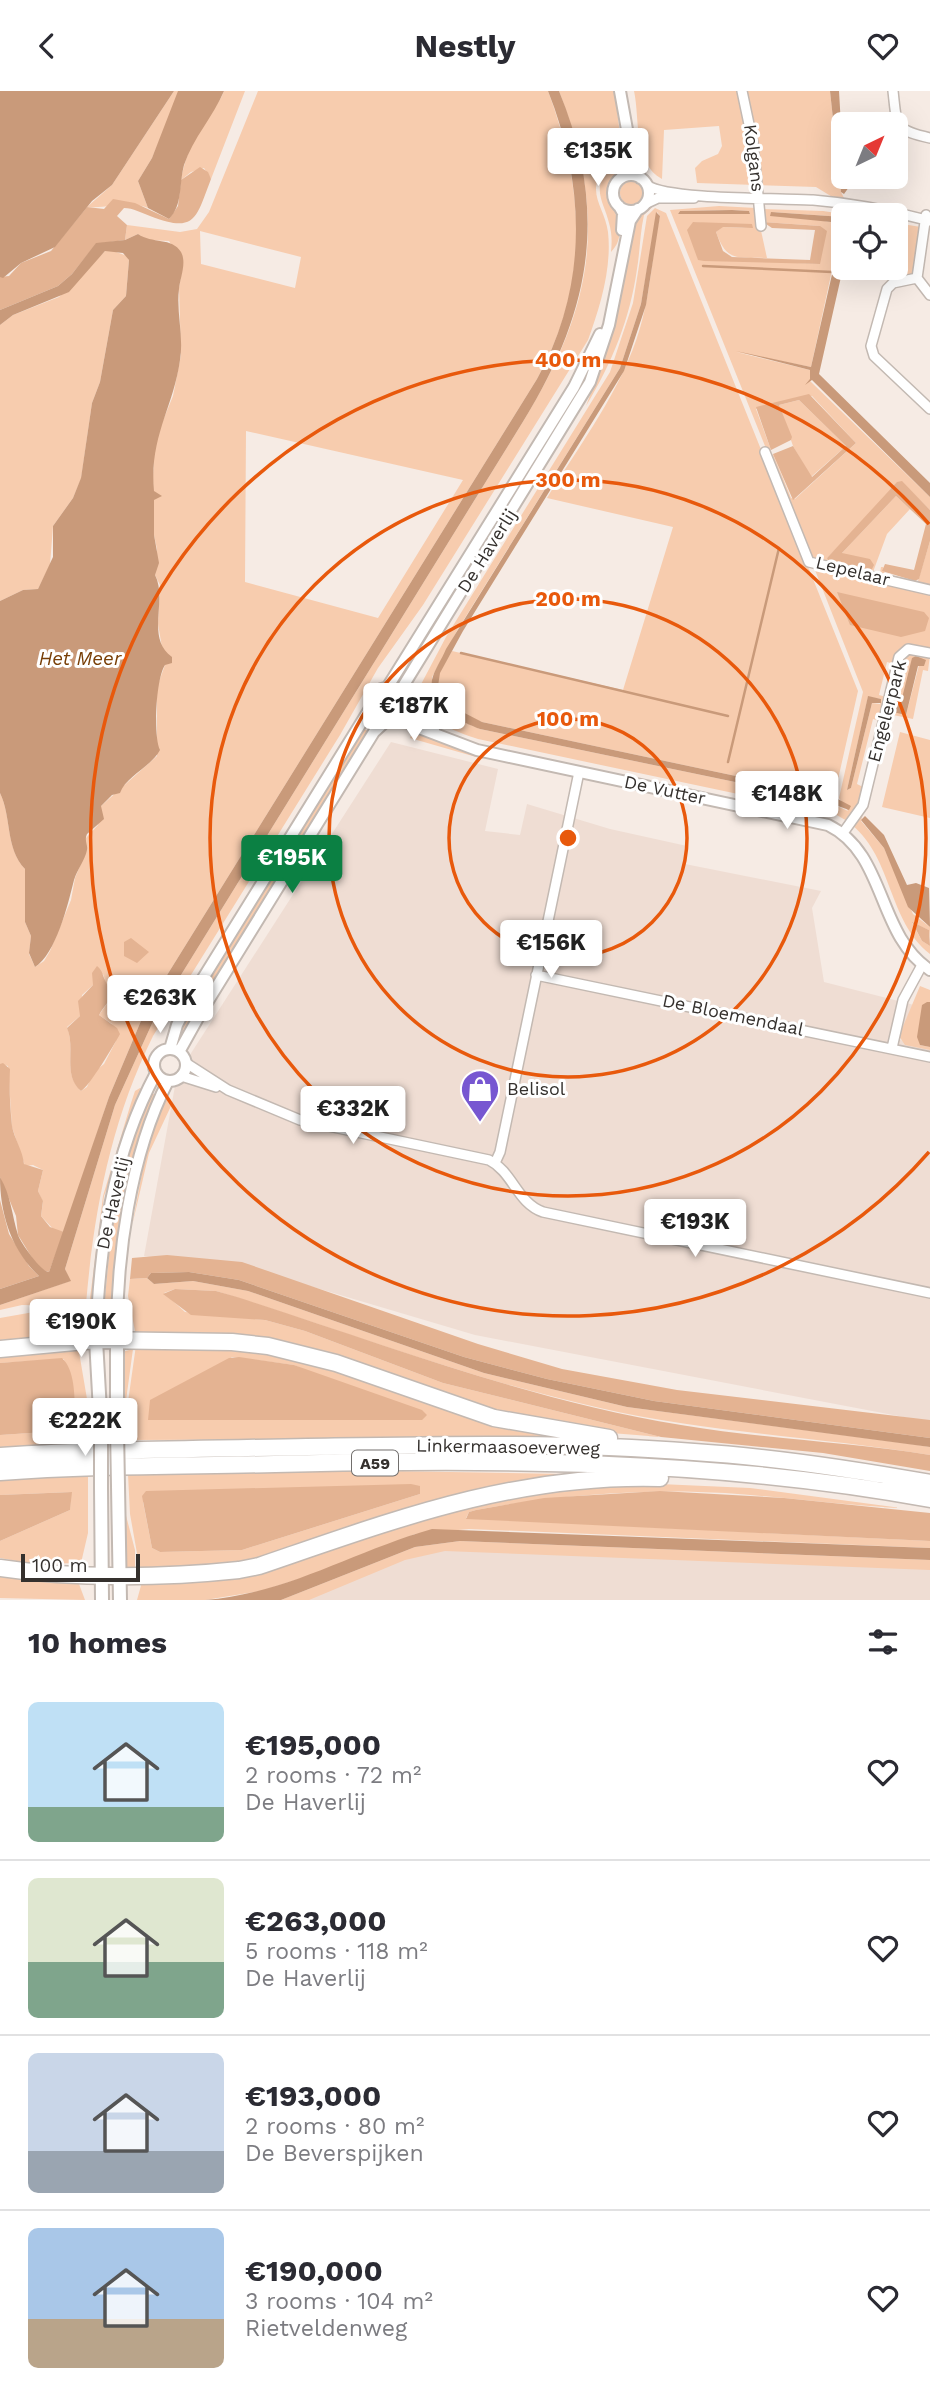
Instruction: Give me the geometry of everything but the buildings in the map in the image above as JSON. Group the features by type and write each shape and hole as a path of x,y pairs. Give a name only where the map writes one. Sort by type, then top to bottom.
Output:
{"highway":[{"path":"0,1349 34,1343 96,1340 117,1342"},
{"name":"A59","path":"117,1342 232,1342 268,1346 336,1363 431,1399 494,1418 566,1432 662,1443 694,1452"},
{"name":"Linkermaasoeverweg","path":"0,1456 89,1450 450,1445 694,1452 846,1468 930,1483"},
{"name":"Linkermaasoeverweg","path":"0,1472 463,1462 583,1463 750,1475 930,1499"},
{"name":"A59","path":"120,1574 220,1572 259,1566 421,1511 526,1487 600,1479 721,1479 750,1475"},
{"path":"0,1568 38,1573 120,1574"}],"main road":[{"path":"96,1340 101,1429 102,1600"},
{"path":"117,1342 120,1600"}],"street":[{"path":"619,91 626,169 614,191 618,206 627,210 658,198 710,196"},
{"path":"619,91 634,168 649,196 642,206"},
{"name":"Kolgans","path":"742,91 753,142 761,226"},
{"path":"893,91 897,125 904,132 930,138"},
{"path":"621,178 633,175 659,191 815,200 928,217 917,278 930,295"},
{"name":"De Haverlij","path":"371,707 374,693 387,688 588,363 611,297 624,220 618,206"},
{"name":"De Haverlij","path":"174,1051 203,1009 374,732 397,709 402,688 590,382 609,325 630,221 642,206"},
{"path":"917,278 893,283 887,289 871,346 874,356 930,409"},
{"name":"Lepelaar","path":"765,452 809,562 930,590"},
{"name":"Engelerpark","path":"843,833 863,805 899,657 908,649 930,653"},
{"path":"174,1051 177,1025 192,996 371,707 377,716 397,709 387,688"},
{"name":"De Vutter","path":"397,709 447,740 477,750 819,822 843,833"},
{"path":"495,1163 500,1152 579,772"},
{"path":"843,833 866,862 898,938 926,968 904,1000 891,1048"},
{"name":"De Bloemendaal","path":"536,975 930,1057"},
{"path":"174,1051 186,1063 228,1090"},
{"path":"174,1051 156,1057 156,1073 168,1081 181,1076 228,1090 300,1120 482,1157 495,1163 506,1173 525,1202 542,1212 930,1293"},
{"path":"181,1076 186,1063"},
{"name":"De Haverlij","path":"96,1340 100,1264 111,1201 132,1127 156,1073"},
{"name":"De Haverlij","path":"117,1342 120,1265 137,1166 149,1124 168,1081"}],"shaded area":[{"path":"174,91 178,91 179,95 152,158 138,181 148,208 133,205 87,207 112,185"},
{"path":"224,91 245,91 211,179 204,168 191,172 181,180 186,158 195,138"},
{"path":"258,91 548,91 560,128 575,201 574,272 554,343 537,379 146,1009 109,1097 64,1232 55,1231 41,1216 43,1202 38,1191 43,1170 33,1165 25,1166 12,1127 8,1066 0,1064 0,793 11,842 25,869 25,922 31,936 29,954 35,967 44,961 50,951 71,900 75,878 87,849 85,839 98,825 101,806 157,756 157,687 165,665 158,624 160,585 155,575 157,549 154,535 153,476 155,440 173,396 181,355 179,288 183,264 169,241 146,240 138,234 125,240 127,225 180,232 197,229 209,212","holes":["200,231 301,257 295,288 201,264","246,431 463,480 378,618 245,582","103,974 111,998 99,1015 112,1024 116,1041 104,1064 93,1073 87,1087 81,1091 72,1077 67,1027 80,1016 82,995 93,985 94,978"]},
{"path":"559,91 615,91 623,162 603,170 596,186 609,246 601,301 588,340 423,605 378,668 340,735 153,1036 138,1068 115,1133 94,1234 86,1304 84,1307 22,1305 0,1310 0,1305 70,1281 65,1269 115,1105 155,1017 548,378 566,338 579,299 586,260 588,221 584,180"},
{"path":"634,91 830,91 831,189 841,189 845,200 834,198 816,187 697,183 695,168 702,161 718,154 722,146 719,126 664,130 662,179 646,163 639,139"},
{"path":"623,165 610,191 619,230 619,237 611,252 611,230 600,189 609,169"},
{"path":"200,167 208,172 211,179 202,204 192,219 177,223 124,208 117,216 127,225 125,240 96,244 72,274 58,286 0,310 0,277 9,276 21,263 51,251 87,207 104,209 113,199 135,203 169,219 178,206 181,180"},
{"path":"632,181 641,184 644,193 641,202 632,205 623,202 620,193 623,184"},
{"path":"659,201 644,215 634,287 625,323 612,357 586,406 597,376 632,221"},
{"path":"719,206 756,208 767,258 741,258 729,254 716,232 722,227 752,228 693,222 698,259 820,264 820,226 763,222 762,209 831,212 831,216 771,212 831,222 831,275 811,367 736,352 810,370 810,381 930,497 930,510 902,482 827,558 828,561 869,571 841,554 896,496 910,509 887,534 873,572 815,560 810,556 771,457 773,454 791,498 795,499 856,443 812,396 756,409 771,450 767,451 670,210","holes":["732,210 749,211 750,214 678,214 680,211"]},
{"path":"655,208 666,213 858,691 834,797 482,722 453,708 438,690 439,674 452,651 623,690 673,527 547,498 599,416 632,351 647,300 660,216 657,212 641,304 620,368 458,629 432,677 432,685 457,719 480,729 822,800 833,804 828,813 478,739 440,722 420,700 418,690 446,637 610,372 633,303 647,216"},
{"path":"693,222 752,224 753,228 723,227 716,232 723,251 732,257 810,260 815,230 772,228 763,222 820,226 827,231 820,264 704,261 698,260 687,230"},
{"path":"908,225 921,227 912,274 908,275"},
{"path":"111,250 127,256 129,260 126,296 113,310 100,382 92,403 81,479 73,498 53,526 50,565 38,589 23,590 0,601 0,325 13,315 59,297 105,251"},
{"path":"579,386 581,387 404,677 399,673"},
{"path":"809,394 856,443 793,500 773,454 793,446 812,477 846,446 799,400 779,405 792,437 771,450 756,407"},
{"path":"799,400 846,446 811,477 793,446 779,405"},
{"path":"902,481 930,510 930,541 919,579 915,581 882,571 885,564 914,570 926,524 896,496 842,553 870,559 874,565 871,571 828,561 827,558 897,482"},
{"path":"930,541 930,587 880,573 883,567 885,574 918,581"},
{"path":"813,565 930,592 930,649 908,645 897,653 894,664 887,662 879,695 886,697 880,721 873,719 857,784 863,787 859,804 847,821 835,814 837,806 848,811 839,798 863,692","holes":["868,697 881,699 880,704 872,703 851,788 847,790"]},
{"path":"837,592 924,612 929,618 925,631 901,637 850,625"},
{"path":"909,652 930,655 928,671 923,670 913,719 888,714 892,698 899,700 907,667 900,665","holes":["916,656 919,665 906,715 896,703 901,703"]},
{"path":"363,728 369,732 205,994 180,1045 177,1046 175,1043 186,1010"},
{"path":"414,729 482,756 483,759 410,738"},
{"path":"900,732 930,740 930,818 882,807"},
{"path":"391,742 498,769 485,831 520,835 527,804 610,829 687,846 685,864 821,891 812,908 824,982 914,1005 898,1039 930,1050 930,1422 475,1335 239,1265 144,1256 177,1075"},
{"path":"863,814 861,821 884,848 913,914 930,927 930,937 929,930 912,923 922,941 930,946 930,954 906,925 876,855 852,825"},
{"path":"912,922 929,930 930,946 922,941"},
{"path":"131,938 149,952 137,963 124,956 124,942"},
{"path":"97,966 110,996 99,1015 117,1028 120,1034 81,1091 72,1077 67,1028 80,1016 78,1001 93,985 92,973"},
{"path":"920,986 930,990 930,1002 927,1002 920,1045 930,1047 930,1050 905,1045 899,1036"},
{"path":"3,1063 10,1069 12,1126 24,1164 43,1170 38,1191 43,1201 41,1216 50,1227 64,1232 49,1272 39,1269 18,1235 16,1216 0,1177 0,1064"},
{"path":"140,1088 145,1090 104,1196 89,1306 103,1196 135,1091"},
{"path":"149,1092 158,1096 150,1112 113,1307 104,1307 111,1234 128,1147"},
{"path":"162,1097 170,1102 171,1106 149,1153 132,1226 142,1173 140,1166"},
{"path":"0,1200 9,1234 29,1266 39,1276 0,1289"},
{"path":"167,1255 242,1262 478,1344 562,1369 677,1390 930,1420 930,1438 654,1401 547,1379 464,1357 239,1280 189,1272 151,1273 147,1278 130,1279 132,1258"},
{"path":"147,1278 154,1284 193,1281 248,1291 484,1373 627,1407 930,1447 930,1455 723,1429 600,1408 455,1369 216,1291 175,1289 164,1293 185,1312 265,1320 305,1331 443,1383 661,1437 611,1433 489,1410 288,1342 234,1334 145,1334 135,1331 128,1296 130,1279"},
{"path":"175,1289 216,1291 457,1369 568,1401 712,1430 930,1455 930,1471 823,1453 661,1437 443,1383 305,1331 265,1320 191,1315 163,1294"},
{"path":"45,1310 82,1312 78,1333 0,1340 0,1318"},
{"path":"136,1345 245,1346 589,1438 128,1440 128,1402","holes":["232,1357 294,1365 422,1420 148,1420"]},
{"path":"78,1346 87,1399 88,1442 0,1447 0,1435 74,1430 64,1359 0,1363 0,1351"},
{"path":"133,1349 124,1415 122,1415 122,1352"},
{"path":"62,1358 73,1382 75,1430 0,1435 0,1363"},
{"path":"229,1358 294,1365 422,1410 427,1415 422,1420 148,1420 150,1400"},
{"path":"331,1470 622,1475 576,1478 254,1564 140,1570 130,1514 128,1474","holes":["420,1494 242,1550 160,1552 152,1548 143,1502"]},
{"path":"88,1475 88,1533 81,1563 33,1564 0,1558 0,1541 70,1510 71,1492 0,1495 0,1480"},
{"path":"637,1483 750,1488 901,1508 725,1493 663,1491 538,1500 476,1510 469,1512 466,1518 930,1541 930,1548 469,1529 415,1534 327,1570 261,1591 205,1600 137,1600 142,1582 216,1580 442,1510 542,1491"},
{"path":"411,1484 420,1486 420,1494 242,1550 160,1552 152,1548 142,1496 146,1491"},
{"path":"660,1491 784,1498 930,1513 930,1541 466,1519 469,1512 476,1510 544,1498"},
{"path":"72,1492 70,1510 0,1541 0,1495"},
{"path":"123,1504 135,1550 135,1571 124,1569"},
{"path":"460,1541 930,1560 930,1570 445,1551 405,1560 309,1600 281,1600 415,1547"},
{"path":"437,1546 930,1565 930,1600 296,1600"},
{"path":"0,1577 79,1584 85,1600 0,1598"}],"water":[{"path":"0,91 174,91 112,185 92,201 55,247 21,263 3,278 0,277"},
{"path":"178,91 224,91 188,155 182,172 179,201 169,219 148,208 138,181 152,158"},
{"path":"548,91 559,91 575,135 584,178 588,220 578,300 565,340 547,380 155,1017 115,1105 65,1269 71,1281 0,1305 0,1289 39,1276 14,1243 2,1204 0,1177 9,1198 20,1239 36,1262 49,1272 109,1097 146,1009 537,379 554,344 566,309 576,237 575,200 569,164 561,127"},
{"path":"830,91 839,91 840,112 832,112"},
{"path":"680,211 749,211 750,214 678,214"},
{"path":"656,212 660,216 646,305 624,371 463,631 440,673 438,686 451,706 482,722 834,797 851,806 849,810 822,800 480,729 447,712 435,698 432,689 433,676 446,649 620,368 641,304"},
{"path":"771,212 831,216 831,222 770,216"},
{"name":"Het Meer","path":"138,234 177,247 183,261 178,298 180,360 158,439 153,472 154,491 162,496 154,500 154,535 159,563 155,575 159,596 158,629 164,649 172,657 172,663 165,665 159,682 156,720 160,750 127,782 120,793 112,795 101,806 104,819 87,834 86,854 74,880 60,928 49,951 35,967 29,953 31,936 25,922 25,869 14,852 0,793 0,601 23,590 38,589 53,557 53,526 73,498 81,478 92,403 100,382 113,310 126,296 129,260 123,253 105,251 69,292 13,315 0,325 0,310 58,286 72,274 96,243 125,240"},
{"path":"831,279 840,280 819,374 930,483 930,497 812,380 805,385 810,379 810,370 736,351 811,367"},
{"path":"916,656 926,660 924,666 918,666 906,715 893,712 895,703 901,702 912,658"},
{"path":"868,696 881,699 881,703 872,703 851,788 847,790"},
{"path":"865,816 884,835 907,885 916,883 929,888 930,927 908,907 884,848 861,820"},
{"path":"930,1002 930,1047 920,1045 917,1037 922,1005"},
{"path":"189,1272 239,1280 464,1357 547,1379 654,1401 930,1438 930,1447 627,1407 484,1373 248,1291 193,1281 154,1284 147,1278 151,1273"},
{"path":"432,1529 930,1548 930,1560 460,1541 415,1547 281,1600 205,1600 235,1596 292,1581"}],"waterway":[{"path":"703,266 831,272"},
{"path":"728,762 779,548"},
{"path":"461,653 728,716"}],"place":[{"name":"Belisol","path":"480,1123"}]}
